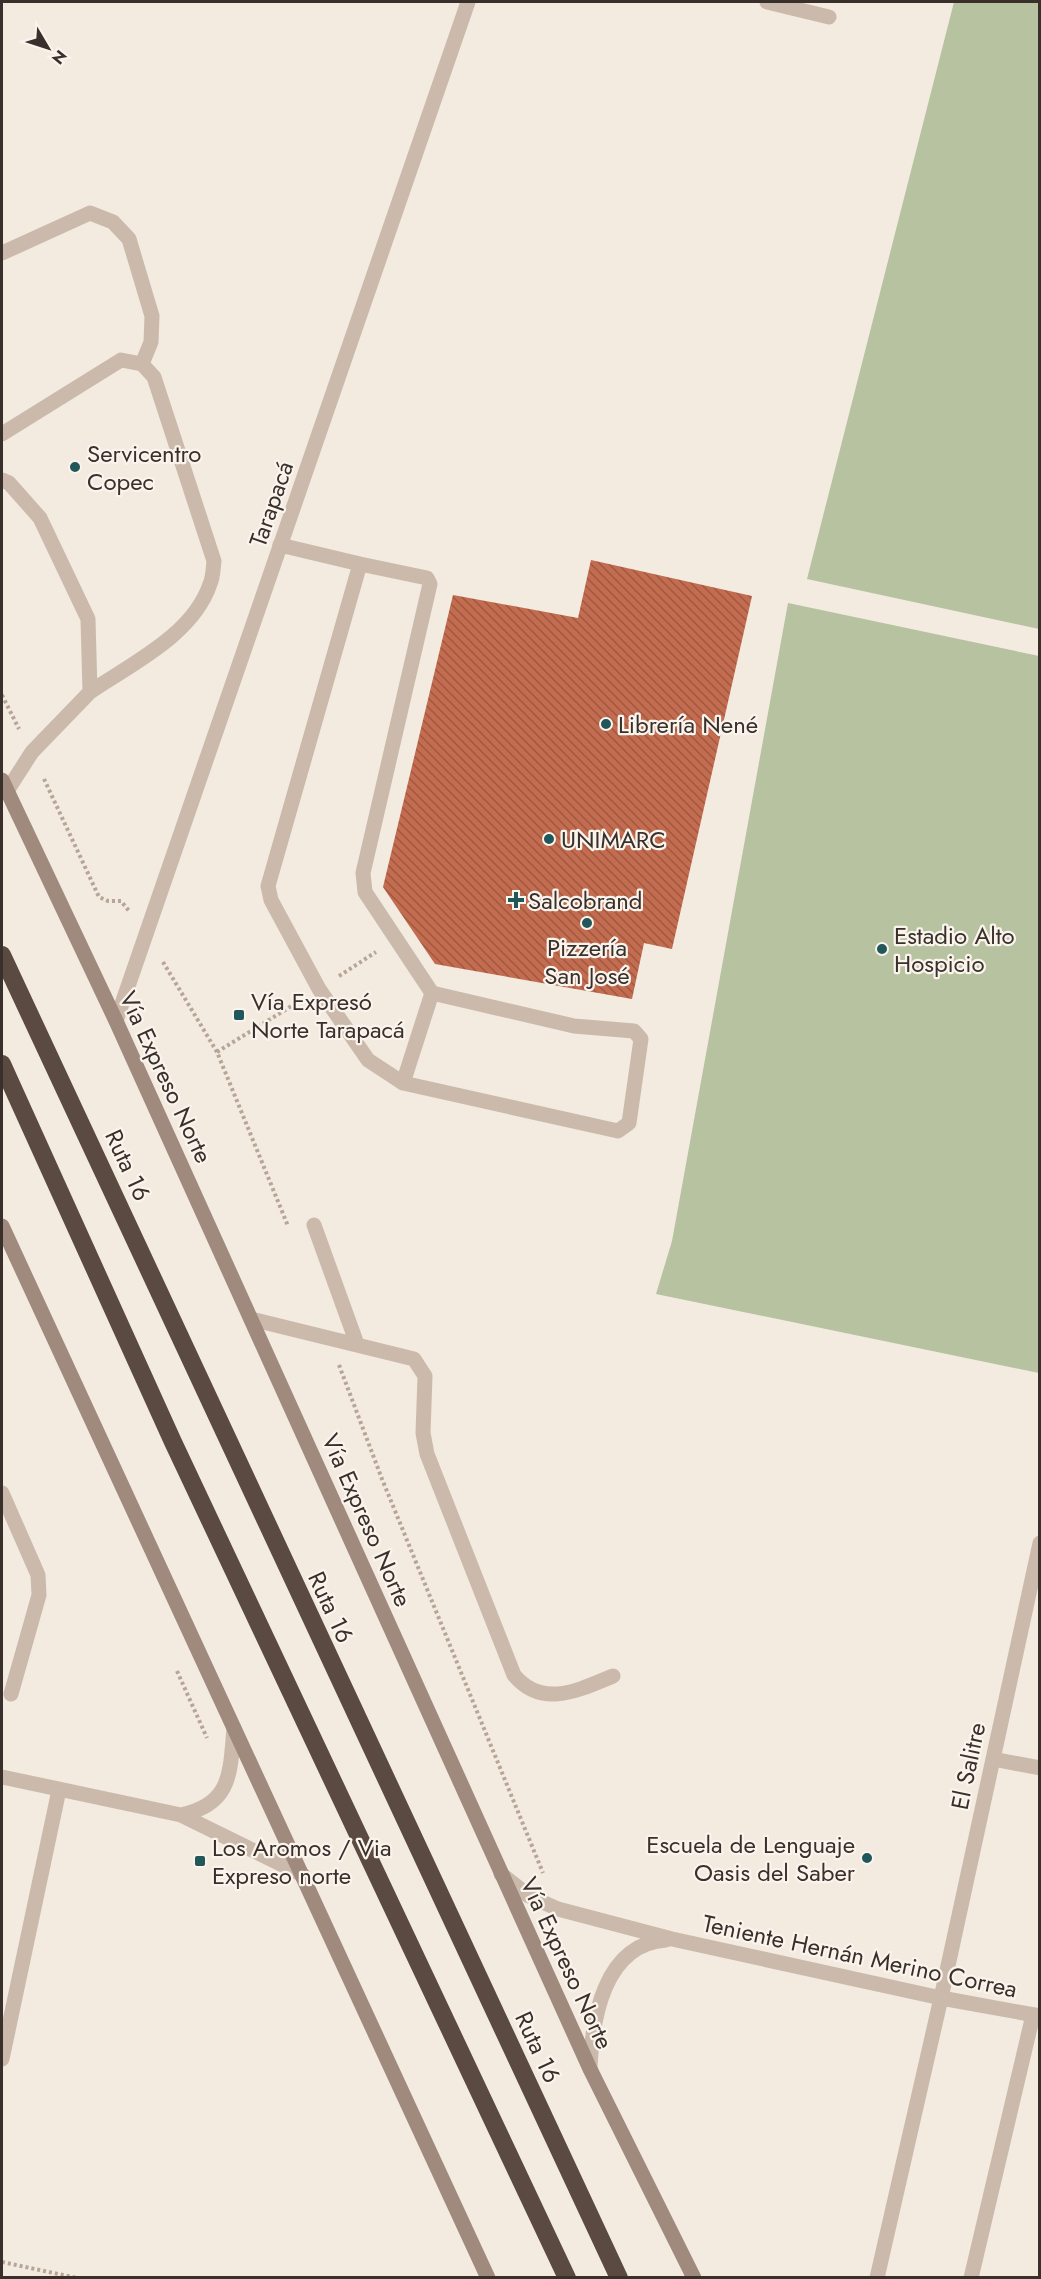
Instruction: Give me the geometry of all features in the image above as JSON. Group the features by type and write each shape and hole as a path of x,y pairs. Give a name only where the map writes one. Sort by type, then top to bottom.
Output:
{"highway":[{"name":"Ruta 16","path":"2,955 619,2277"},
{"path":"2,1064 97,1268 173,1442 567,2277"}],"main road":[{"name":"Vía Expreso Norte","path":"4,785 116,1021 590,2069 694,2277"},
{"path":"2,1226 488,2277"}],"street":[{"name":"Tarapacá","path":"116,1021 468,2"},
{"path":"767,2 829,17"},
{"path":"2,253 90,213 113,222 129,239 152,316 151,342 142,364"},
{"path":"2,434 122,360 142,364 154,377 214,561 210,585 192,616 164,642 90,692 32,752 4,785"},
{"path":"2,480 9,483 40,518 88,619 90,692"},
{"path":"280,545 427,578 430,584 363,873 365,892 432,993 574,1026 633,1031 640,1039 629,1123 618,1131 403,1083 368,1060 331,1007 271,900 268,886 360,564"},
{"path":"403,1083 432,993"},
{"path":"314,1225 357,1344"},
{"path":"251,1319 414,1359 425,1376 423,1433 427,1454 514,1675 529,1689 548,1695 577,1690 613,1677"},
{"path":"2,1493 38,1575 39,1595 11,1694"},
{"name":"El Salitre","path":"877,2277 1036,1573 1040,1544"},
{"path":"181,1815 202,1810 216,1800 230,1773 234,1728"},
{"path":"993,1759 1040,1768"},
{"path":"2,1777 181,1815 303,1875"},
{"path":"2,2059 59,1790"},
{"name":"Teniente Hernán Merino Correa","path":"501,1874 529,1896 558,1909 672,1939 941,1998 1036,2016"},
{"name":"Teniente Hernán Merino Correa","path":"590,2069 595,2019 610,1976 633,1951 659,1940 672,1939"},
{"path":"971,2277 1036,2016"}],"path":[{"path":"2,695 32,752 99,897 108,901 121,902 146,933 217,1052 289,1228"},
{"path":"329,1338 382,1479 558,1909"},
{"path":"172,1661 210,1745"},
{"path":"2,2262 77,2277"}],"green space":[{"path":"954,2 1039,2 1039,629 807,579"},
{"name":"Estadio Alto Hospicio","path":"788,603 1039,656 1039,1373 656,1294 672,1241"}],"building":[{"path":"591,560 752,596 672,949 644,943 632,999 435,964 383,887 453,595 578,618"}],"place":[{"name":"Servicentro Copec","path":"75,467"},
{"name":"Librería Nené","path":"606,724"},
{"name":"UNIMARC","path":"549,839"},
{"name":"Salcobrand","path":"516,900"},
{"name":"Pizzería San José","path":"587,923"},
{"name":"Estadio Alto Hospicio","path":"882,949"},
{"name":"Vía Expresó Norte Tarapacá","path":"239,1015"},
{"name":"Escuela de Lenguaje Oasis del Saber","path":"867,1858"},
{"name":"Los Aromos / Via Expreso norte","path":"200,1861"}]}
